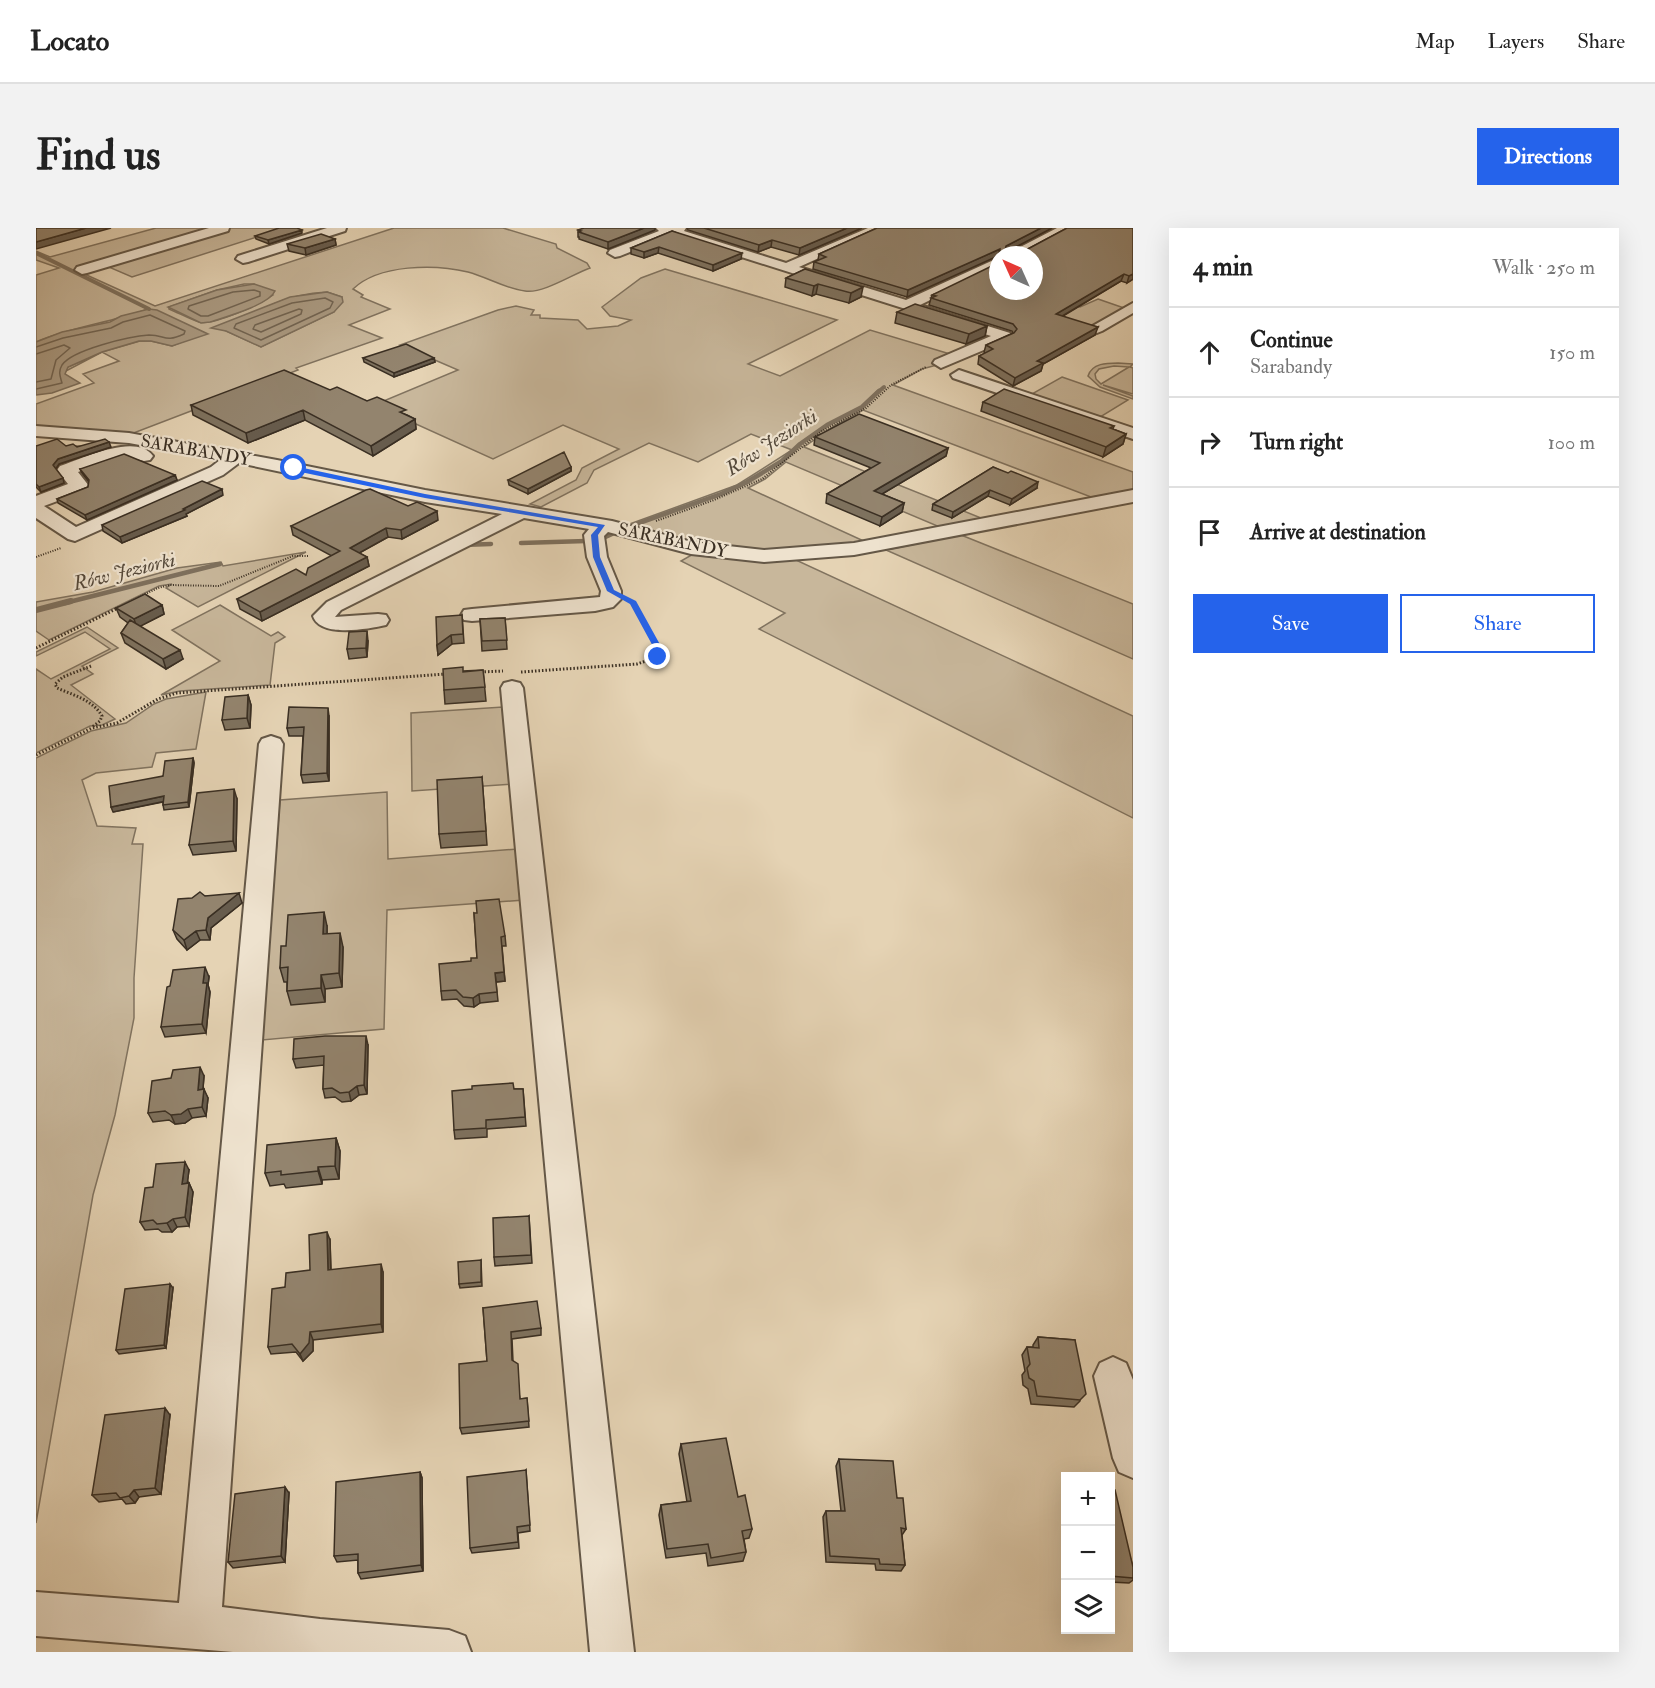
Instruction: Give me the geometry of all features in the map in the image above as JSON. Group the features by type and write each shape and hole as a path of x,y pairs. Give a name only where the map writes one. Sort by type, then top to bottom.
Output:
{"street":[{"path":"82,270 223,228"},
{"path":"243,259 340,228"},
{"path":"787,267 879,228"},
{"path":"1030,246 1067,228"},
{"path":"615,253 672,229 1005,336 941,363"},
{"path":"908,305 989,266"},
{"path":"1097,328 1133,307"},
{"path":"959,375 1133,434"},
{"name":"SARABANDY","path":"41,434 149,441 425,496 603,526 691,548 764,556 854,549 1133,496"},
{"path":"133,453 149,441"},
{"path":"36,502 80,486 66,470 124,450 161,461 182,447"},
{"path":"36,509 75,535 217,471 236,457"},
{"path":"378,620 335,624 325,620 324,616 334,606 520,513"},
{"path":"472,615 606,603 611,591 597,557 594,535 603,526"},
{"path":"512,679 612,1652"},
{"path":"199,1626 271,744"},
{"path":"1113,1376 1133,1458"},
{"path":"36,1614 199,1626 320,1641 449,1652"}],"path":[{"path":"627,531 714,500 762,479 822,431 866,408 891,385 922,368 941,363"},
{"path":"36,557 65,546 75,535"},
{"path":"36,648 158,588 170,585 219,586 293,556 308,555"},
{"path":"470,673 505,671 512,679 637,664 658,657 659,650 633,603 611,591"},
{"path":"91,666 63,677 55,684 57,688 84,700 100,711 102,716 100,721 92,728"},
{"path":"36,755 92,728 117,723 158,699 177,693 446,674"}],"shaded area":[{"path":"156,228 216,228 80,272 155,306 394,228 503,228 556,244 557,248 587,263 590,268 549,287 532,291 511,288 455,269 408,268 377,275 353,289 363,295 361,297 390,309 349,325 382,338 296,368 298,370 131,434 36,426 36,404 94,383 83,374 119,361 102,352 140,341 172,346 189,339 145,310 63,332 36,342 36,275 59,268 36,260 36,251 50,257","holes":["254,284 273,295 258,304 215,321 195,321 169,309 169,307 217,290","327,292 342,297 334,312 261,347 226,331 273,304 298,296"]},
{"path":"228,228 285,228 132,277 104,265"},
{"path":"665,269 837,320 748,364 780,376 870,330 950,354 934,363 937,365 922,369 893,385 1133,472 1133,492 1091,497 863,410 804,447 986,520 942,528 786,462 765,479 748,488 868,543 752,551 685,542 627,525 737,485 792,450 751,434 698,462 649,443 594,470 587,483 541,507 530,504 576,480 582,468 619,449 563,425 493,459 374,405 458,370 400,345 498,310 516,306 534,310 531,315 540,315 540,318 578,320 587,329 618,326 631,320 610,316 602,307 641,278"},
{"path":"1098,299 1124,308 1094,327 1030,308 1062,302 1080,307"},
{"path":"102,352 66,371 68,367"},
{"path":"1114,363 1133,364 1130,367 1133,368 1133,394 1103,385 1133,396 1133,399 1100,387 1088,376 1096,366","holes":["1114,366 1129,367 1101,384 1096,379 1095,374 1099,369"]},
{"path":"1062,377 1128,400 1097,419 1030,395"},
{"path":"961,535 1133,604 1133,659 886,550"},
{"path":"306,552 198,607 166,588 172,584 159,586 49,640 36,631 36,602 93,592 177,568 221,562 223,566"},
{"path":"695,553 759,562 796,560 1133,716 1133,818 759,629 785,613 681,561"},
{"path":"220,605 271,636 278,632 285,637 275,643 270,685 180,691 161,695 220,661 172,630"},
{"path":"87,627 118,648 82,666 93,674 71,685 115,719 102,725 90,726 36,753 36,669 51,679 110,649 85,632 36,656 36,652"},
{"path":"206,692 196,749 156,753 152,767 96,773 82,780 97,826 136,828 132,844 143,844 134,978 134,1018 115,1115 93,1195 36,1523 36,758 91,731 126,723 154,704 166,699"},
{"path":"503,707 513,784 412,791 411,713"},
{"path":"387,792 388,859 518,849 524,900 387,910 384,1029 262,1040 280,800"}],"water":[{"path":"254,284 275,291 256,306 210,322 201,323 168,307 217,290"},
{"path":"327,292 342,297 343,302 334,312 261,347 226,331 211,328 290,297"},
{"path":"149,309 157,310 208,334 172,346 139,341 102,352 68,367 65,374 80,383 52,393 36,395 36,342 62,332 110,322 121,316"}],"building":[{"path":"36,228 86,228 36,242"},
{"path":"279,228 302,230 268,240 255,236"},
{"path":"584,228 644,228 608,242 579,232 581,231 578,230"},
{"path":"704,228 847,228 800,248 772,240 759,245"},
{"path":"877,228 1041,228 1006,246 989,246 989,254 908,290 814,262 826,257 819,254"},
{"path":"1067,228 1133,228 1133,274 1129,276 1124,274 1056,314 1098,327 1037,361 1043,363 1015,378 979,356 993,349 986,345 1014,333 1017,329 1013,324 931,298 936,296 932,295 989,267 989,300 1043,300 1043,246 1033,246"},
{"path":"672,231 742,253 713,265 659,247 644,252 631,248"},
{"path":"321,234 335,239 305,248 287,244"},
{"path":"805,269 863,287 851,293 786,278"},
{"path":"915,304 987,326 969,334 897,312"},
{"path":"406,344 434,358 394,373 363,358"},
{"path":"284,370 330,390 337,387 367,401 377,397 406,410 400,412 415,419 371,446 303,410 246,433 191,405"},
{"path":"1004,389 1114,426 1110,428 1126,434 1106,447 983,402"},
{"path":"859,414 948,448 874,491 904,503 882,517 827,494 880,463 815,437"},
{"path":"57,439 66,446 73,444 77,447 105,439 109,442 58,459 53,465 63,478 39,487 36,484 36,446"},
{"path":"564,452 571,467 528,489 508,480"},
{"path":"124,454 175,475 85,515 57,499 88,487 89,480 80,469"},
{"path":"993,467 1008,473 1011,471 1038,482 1012,499 990,490 953,512 933,504"},
{"path":"202,481 222,489 183,509 185,510 120,537 102,525"},
{"path":"370,489 408,506 417,502 437,511 401,530 386,528 350,548 367,557 260,612 237,599 296,569 306,575 308,568 340,551 291,526"},
{"path":"145,594 162,605 134,619 116,608"},
{"path":"462,615 463,634 451,635 437,645 436,617"},
{"path":"505,618 507,640 482,641 480,619"},
{"path":"130,620 180,650 163,659 121,633"},
{"path":"367,631 366,648 347,649 349,632"},
{"path":"463,667 463,672 483,670 485,687 444,690 443,669"},
{"path":"248,695 247,718 222,720 225,697"},
{"path":"289,707 328,708 327,773 301,775 304,727 287,728"},
{"path":"193,758 188,802 163,805 164,796 111,807 109,786 163,776 165,761"},
{"path":"482,777 486,831 439,834 437,780"},
{"path":"234,789 233,841 189,845 197,793"},
{"path":"200,892 205,896 239,893 208,918 206,930 196,931 184,940 173,930 178,899 192,898"},
{"path":"499,899 505,936 501,937 504,972 495,973 497,992 479,994 473,998 463,997 456,990 441,991 439,964 471,961 471,958 477,958 474,913 477,913 476,901"},
{"path":"324,912 323,934 340,933 339,973 321,975 321,988 287,991 288,967 280,968 281,946 286,946 288,915"},
{"path":"205,967 203,983 207,983 202,1024 161,1027 167,987 170,986 173,970"},
{"path":"366,1036 364,1085 357,1086 349,1092 340,1093 332,1088 323,1089 324,1056 293,1059 294,1039"},
{"path":"200,1067 198,1090 204,1089 202,1107 188,1109 181,1114 171,1115 165,1111 148,1113 152,1081 171,1078 173,1070"},
{"path":"513,1083 514,1089 523,1089 525,1117 486,1120 486,1128 454,1130 452,1091 472,1089 472,1086"},
{"path":"336,1138 335,1166 318,1167 318,1171 281,1175 281,1171 265,1173 267,1145"},
{"path":"185,1162 182,1184 189,1183 185,1217 173,1219 167,1223 157,1224 153,1220 140,1222 145,1188 153,1187 156,1164"},
{"path":"529,1216 531,1255 494,1257 493,1218"},
{"path":"327,1232 328,1270 381,1264 381,1324 310,1332 309,1343 300,1354 292,1344 268,1347 272,1289 285,1287 286,1273 310,1270 309,1235"},
{"path":"481,1260 481,1282 459,1284 458,1262"},
{"path":"170,1284 164,1345 116,1350 125,1289"},
{"path":"537,1301 541,1328 511,1332 512,1360 518,1364 520,1399 527,1398 529,1421 460,1428 459,1364 487,1361 483,1308"},
{"path":"1038,1337 1075,1340 1086,1394 1080,1400 1037,1396 1034,1381 1029,1378 1027,1368 1030,1364 1027,1347 1039,1348"},
{"path":"165,1408 155,1488 134,1490 129,1496 120,1498 116,1493 92,1495 105,1415"},
{"path":"726,1438 738,1497 745,1495 752,1529 742,1531 746,1552 711,1558 708,1544 667,1549 661,1505 691,1501 681,1444"},
{"path":"839,1459 893,1461 897,1498 903,1498 906,1529 901,1528 905,1565 880,1564 879,1559 830,1556 826,1511 845,1511"},
{"path":"526,1470 530,1525 517,1527 518,1542 470,1548 467,1477"},
{"path":"420,1472 421,1565 358,1573 358,1554 334,1556 336,1482"},
{"path":"285,1487 281,1556 228,1562 235,1494"},
{"path":"1115,1490 1133,1567 1133,1578 1115,1576"}],"waterway":[{"path":"36,253 149,309"},
{"name":"Rów Jeziorki","path":"877,393 884,387"},
{"name":"Rów Jeziorki","path":"634,525 721,494 747,482 782,461 800,444 827,425 862,407 879,391"},
{"name":"Rów Jeziorki","path":"601,539 612,534"},
{"name":"Rów Jeziorki","path":"521,543 586,541"},
{"path":"462,545 491,544"},
{"name":"Rów Jeziorki","path":"65,603 220,564"},
{"name":"Rów Jeziorki","path":"36,610 71,601"}],"route":[{"path":"294,468 425,496 603,526 594,535 597,557 611,591 633,603 659,650 658,657"}]}
